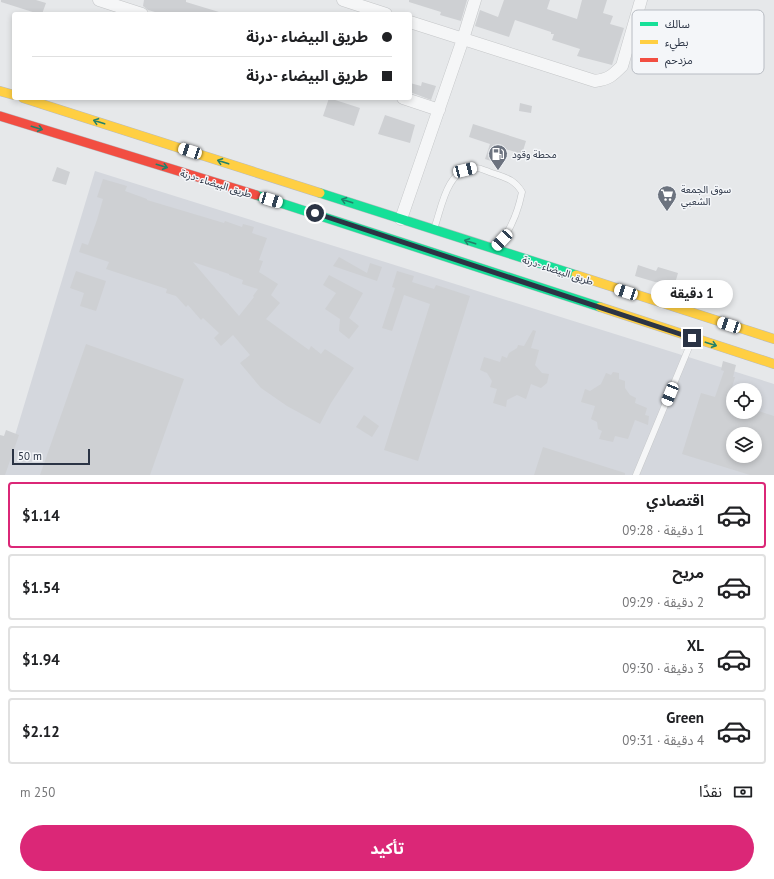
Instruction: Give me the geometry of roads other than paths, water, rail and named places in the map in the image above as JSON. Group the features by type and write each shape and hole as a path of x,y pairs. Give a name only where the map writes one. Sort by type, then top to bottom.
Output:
{"highway":[{"path":"0,91 12,94"},
{"name":"طريق البيضاء -درنة","path":"29,100 401,219 433,233 698,319 774,339"},
{"name":"طريق البيضاء -درنة","path":"0,116 479,263 694,335 774,364"}],"street":[{"path":"99,0 136,12"},
{"path":"343,0 380,12"},
{"path":"401,219 475,0"},
{"path":"638,10 641,0"},
{"path":"412,23 595,81 606,80 615,74 622,66 632,31"},
{"path":"409,100 439,110"}],"lane":[{"path":"433,233 448,187 455,175 474,167 508,179 517,184 522,192 520,205 510,229 491,252"},
{"path":"636,475 694,335"}],"place":[{"name":"محطة وقود","path":"498,171"},
{"name":"سوق الجمعة الشعبي","path":"667,212"}]}
